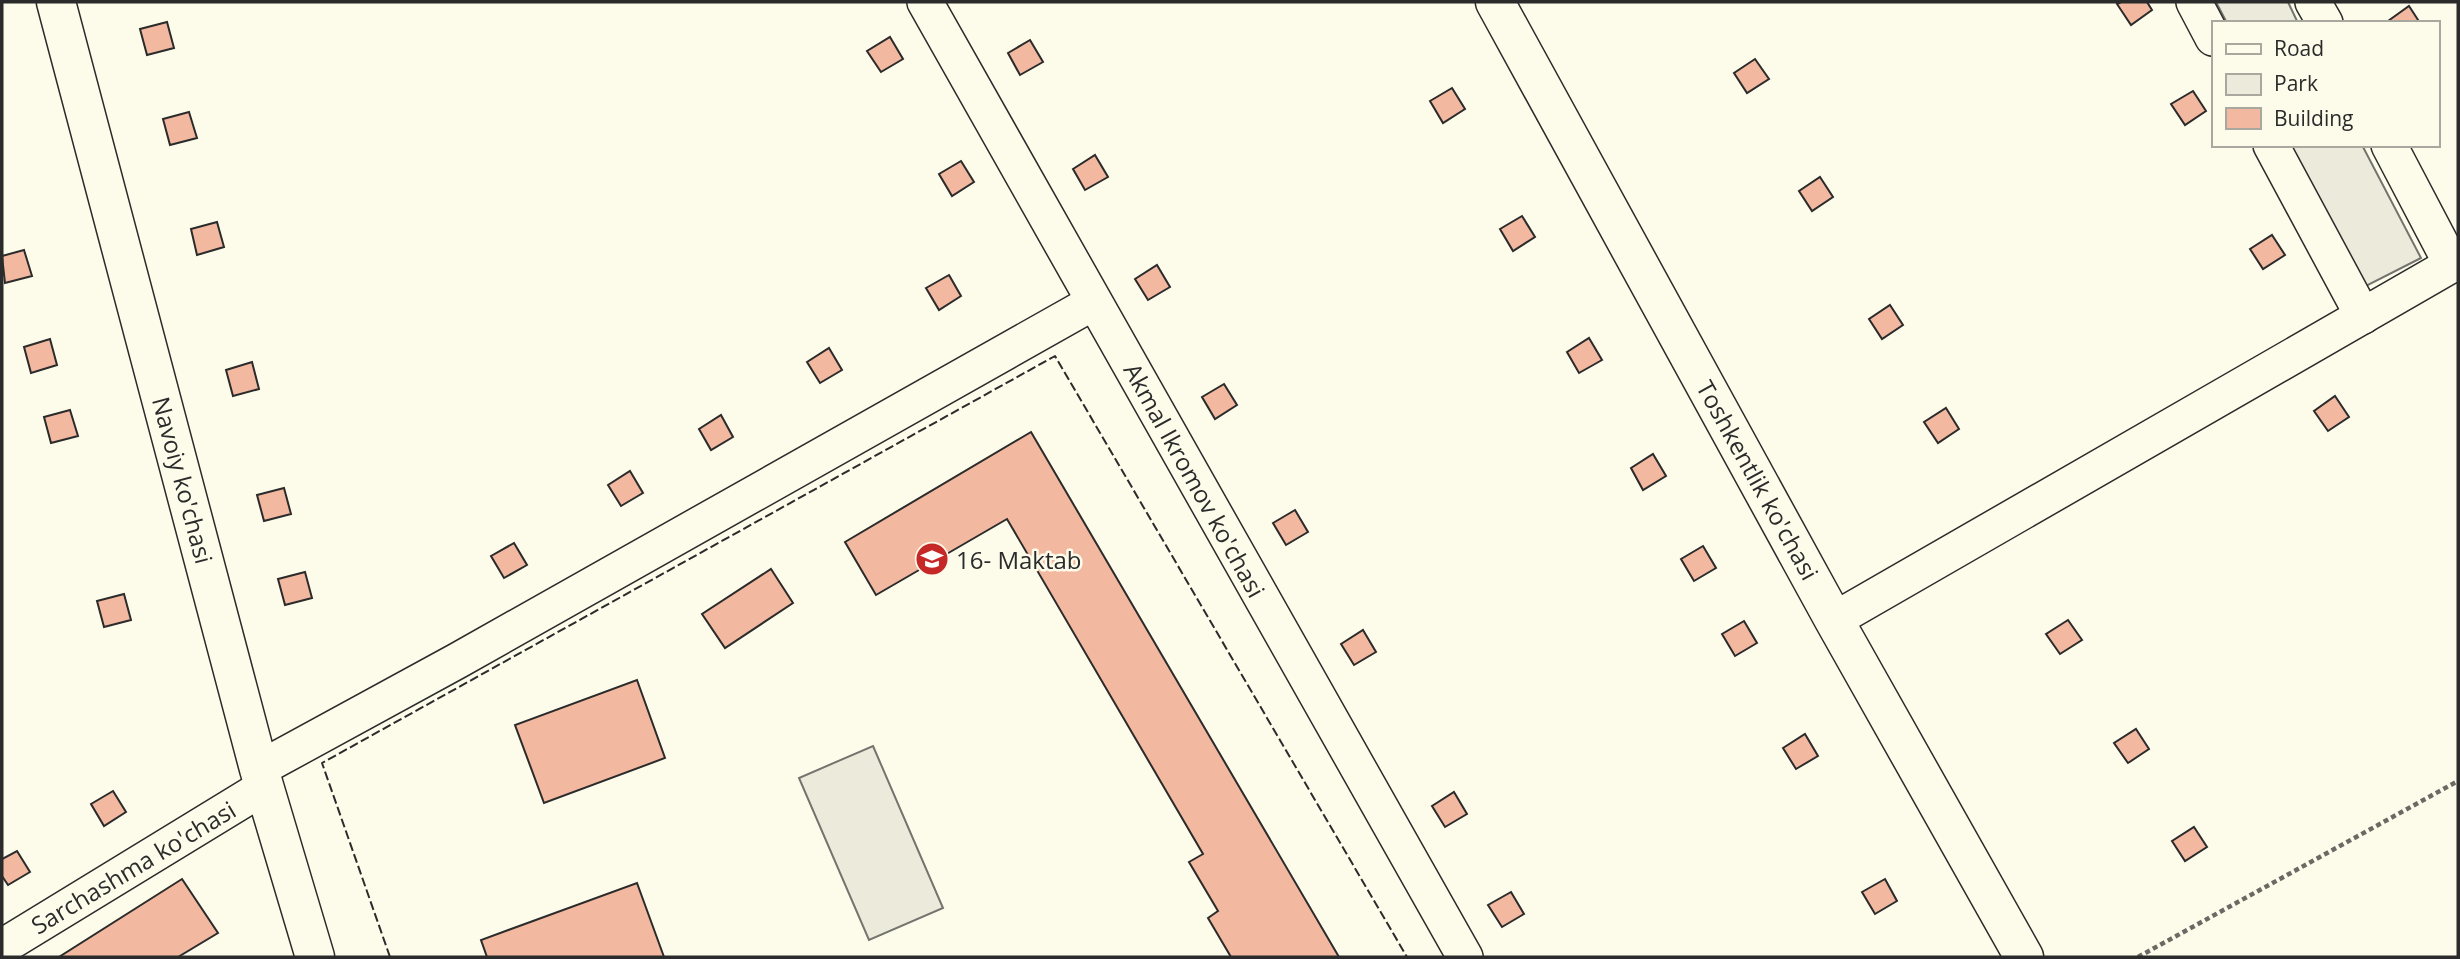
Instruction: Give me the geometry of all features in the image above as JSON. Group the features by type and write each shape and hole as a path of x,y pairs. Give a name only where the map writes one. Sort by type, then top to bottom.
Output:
{"main road":[{"name":"Navoiy ko'chasi","path":"56,2 262,778 315,957"},
{"name":"Toshkentlik ko'chasi","path":"1495,2 1834,620 2024,957"}],"street":[{"name":"Akmal Ikromov ko'chasi","path":"925,2 1465,957"},
{"path":"2194,2 2212,36"},
{"path":"2314,2 2324,21"},
{"path":"2272,147 2363,316"},
{"path":"1834,620 2455,263 2390,147"},
{"name":"Sarchashma ko'chasi","path":"2,947 262,778 457,661 1094,302"}],"path":[{"path":"2138,957 2458,781"}],"green space":[{"path":"2216,2 2288,2 2297,21 2226,21"},
{"path":"2291,147 2363,147 2421,258 2364,287"},
{"path":"873,746 943,908 869,940 799,778"}],"building":[{"path":"2147,2 2152,10 2131,25 2117,4"},
{"path":"2409,6 2419,21 2388,21"},
{"path":"167,22 174,48 147,55 140,29"},
{"path":"890,37 903,59 881,72 867,51"},
{"path":"1030,40 1043,62 1020,75 1008,53"},
{"path":"1755,59 1769,79 1747,93 1734,73"},
{"path":"1452,88 1465,109 1443,123 1430,101"},
{"path":"2193,91 2206,111 2185,125 2171,104"},
{"path":"189,112 197,138 170,145 163,119"},
{"path":"1095,155 1108,177 1085,190 1073,169"},
{"path":"961,161 974,182 952,196 939,174"},
{"path":"1820,177 1833,197 1812,211 1799,191"},
{"path":"1522,216 1535,237 1513,251 1500,229"},
{"path":"217,222 224,247 197,255 191,229"},
{"path":"2272,235 2285,255 2263,269 2250,249"},
{"path":"24,250 32,276 5,283 2,256"},
{"path":"1157,265 1170,287 1148,300 1135,279"},
{"path":"949,275 961,296 939,310 926,288"},
{"path":"1890,305 1903,325 1882,339 1869,319"},
{"path":"1589,338 1602,360 1579,373 1567,352"},
{"path":"50,339 57,365 31,373 24,347"},
{"path":"829,348 842,370 820,383 807,362"},
{"path":"252,362 259,389 233,396 226,370"},
{"path":"1224,384 1237,405 1215,419 1202,397"},
{"path":"2335,396 2349,417 2328,431 2314,411"},
{"path":"1946,408 1959,429 1938,443 1924,422"},
{"path":"70,410 78,436 51,443 44,417"},
{"path":"721,415 733,437 711,450 699,429"},
{"path":"1031,432 1339,957 1231,957 1208,918 1218,911 1189,862 1203,854 1007,519 876,595 845,542"},
{"path":"1653,454 1666,476 1643,490 1631,468"},
{"path":"630,471 643,493 621,506 608,485"},
{"path":"284,488 291,514 264,521 257,495"},
{"path":"1295,510 1308,532 1286,545 1273,523"},
{"path":"514,543 527,565 504,578 491,556"},
{"path":"1703,546 1716,568 1694,581 1681,559"},
{"path":"771,569 793,603 725,648 702,614"},
{"path":"305,572 312,598 285,605 278,579"},
{"path":"124,594 131,620 104,627 97,601"},
{"path":"2068,620 2082,640 2060,654 2046,634"},
{"path":"1744,621 1757,643 1735,656 1722,634"},
{"path":"1363,630 1376,652 1354,665 1341,644"},
{"path":"637,680 665,758 544,803 515,725"},
{"path":"2136,729 2149,749 2128,763 2114,743"},
{"path":"1805,734 1818,756 1796,769 1783,748"},
{"path":"113,791 126,812 104,826 91,804"},
{"path":"1454,792 1467,814 1445,827 1432,806"},
{"path":"2194,827 2207,847 2185,861 2172,841"},
{"path":"17,851 30,872 8,885 2,876 2,859"},
{"path":"182,879 218,933 178,957 59,957"},
{"path":"1885,879 1897,901 1875,914 1862,892"},
{"path":"637,883 664,957 487,957 481,940"},
{"path":"1511,892 1524,914 1502,927 1488,905"}],"fence":[{"path":"390,957 322,763 1055,356 1407,957"}],"place":[{"name":"16- Maktab","path":"932,559"}]}
